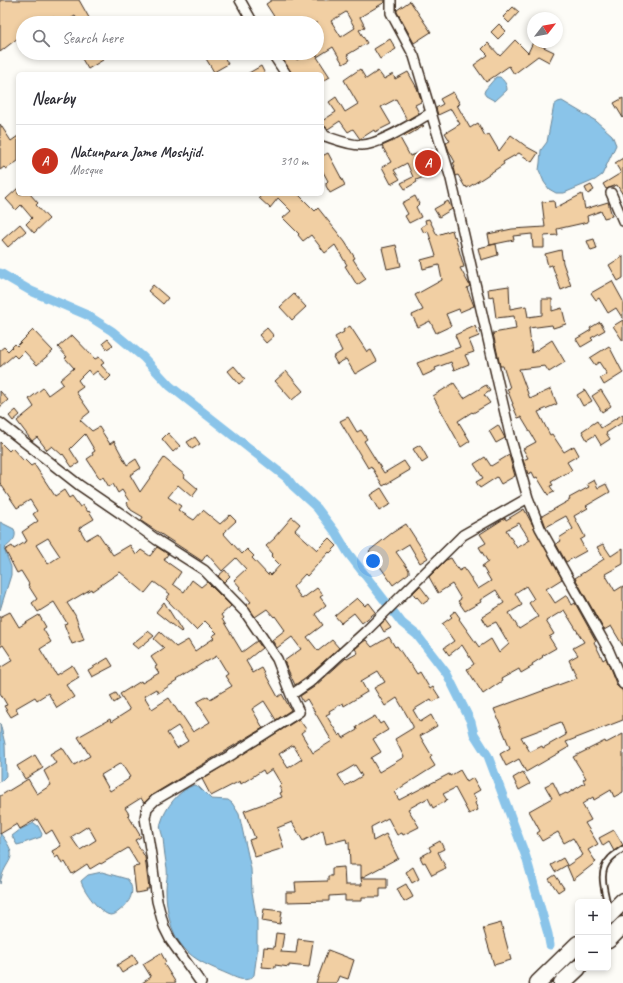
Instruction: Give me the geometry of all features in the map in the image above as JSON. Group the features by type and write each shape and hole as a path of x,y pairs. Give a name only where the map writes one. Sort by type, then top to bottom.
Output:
{"highway":[{"path":"611,907 623,901"},
{"path":"611,937 623,925"},
{"path":"538,983 575,947"},
{"path":"562,983 575,971"}],"street":[{"path":"240,0 249,16"},
{"path":"391,0 391,13 414,56 451,179 511,439 528,498 540,528 609,652 623,684"},
{"path":"277,60 285,72"},
{"path":"324,134 325,136 349,143 363,145 378,141 431,112"},
{"path":"611,193 623,221"},
{"path":"0,423 79,485 120,512 157,540 204,570 245,612 277,659 299,712 233,754 155,800 146,808 145,818 157,901 164,927 171,941 201,983"},
{"path":"292,695 310,682 365,632 463,535 528,498"}],"lane":[{"path":"606,899 603,884 604,870 609,859 623,849"}],"water":[{"path":"496,77 500,77 503,80 506,84 507,90 495,101 486,96 484,93"},
{"path":"562,101 596,121 612,135 616,145 602,175 595,180 564,193 556,193 549,189 539,170 541,150 547,142 554,105"},
{"path":"0,522 14,529 15,535 13,540 4,549 11,567 11,575 0,610"},
{"path":"0,723 5,744 6,776 0,782"},
{"path":"194,785 199,787 211,799 228,800 232,803 239,814 251,869 252,892 257,921 257,953 254,975 246,980 236,978 205,964 193,956 179,941 170,920 166,897 167,868 160,825 173,800 188,787"},
{"path":"34,823 38,826 42,834 41,837 17,845 12,836 21,829"},
{"path":"0,833 7,842 11,855 2,875 0,884"},
{"path":"102,872 127,879 132,888 129,900 123,908 113,915 102,911 82,885 81,881 88,875"}],"building":[{"path":"0,0 79,0 88,16 16,16 16,39 0,52"},
{"path":"272,0 385,0 385,2 360,17 365,27 359,30 367,43 347,55 350,60 343,64 333,47 324,53 324,16 274,16 266,4","holes":["346,12 355,28 341,37 331,21"]},
{"path":"410,1 431,32 414,43 397,12 397,10"},
{"path":"513,7 519,12 509,23 503,17"},
{"path":"499,24 506,31 498,39 491,32"},
{"path":"390,39 396,49 380,59 374,49"},
{"path":"515,40 528,53 530,48 546,48 554,52 549,62 538,56 514,74 509,66 486,82 474,65 488,55 482,49 488,43 500,56"},
{"path":"83,60 103,60 88,69"},
{"path":"207,60 226,60 228,64 214,72"},
{"path":"283,60 319,60 330,77 324,80 324,72 291,72"},
{"path":"261,66 264,72 250,72"},
{"path":"360,69 366,79 378,71 384,79 393,74 395,79 408,72 421,99 421,102 415,105 419,113 407,120 396,99 381,107 391,124 375,132 374,130 360,139 353,129 348,132 340,121 328,129 324,126 324,120 336,112 329,102 336,97 345,112 358,104 344,80"},
{"path":"453,92 460,104 457,105 470,128 478,123 485,136 489,134 499,151 511,135 538,153 532,162 519,153 503,162 504,164 483,178 467,188 466,186 465,187 458,175 456,176 455,166 453,163 455,162 446,143 450,141 445,133 460,124 451,109 438,115 436,108 443,104 440,99"},
{"path":"623,98 623,118 614,103"},
{"path":"0,124 11,141 16,137 16,162 6,169 4,167 0,170"},
{"path":"423,125 424,126 405,137 404,135"},
{"path":"400,138 410,156 432,149 440,171 416,180 417,182 405,189 401,183 413,177 407,163 394,170 400,179 391,184 382,167 391,162 382,146"},
{"path":"328,153 345,185 330,193 326,186 328,181 324,174 324,155"},
{"path":"623,158 623,195 617,185 606,189 603,184 621,173 615,163"},
{"path":"591,185 594,190 588,194 585,188"},
{"path":"16,190 16,196 32,196 38,203 36,205 49,219 34,233 26,224 32,218 21,205 16,210 6,199"},
{"path":"582,194 585,209 608,202 612,216 604,218 601,211 587,216 588,222 557,229 558,235 544,236 544,248 533,248 532,234 513,236 514,240 490,245 488,234 512,229 545,227 542,202 554,201 555,208"},
{"path":"260,196 300,196 315,211 318,208 345,242 355,258 353,259 366,279 357,285 345,266 347,265 335,245 325,253 311,235 303,241 298,235 299,234 283,218 291,211 278,198 270,208 259,198"},
{"path":"415,196 419,204 416,207 421,217 409,223 405,216 408,214 402,203"},
{"path":"448,201 452,209 439,217 434,209"},
{"path":"429,219 437,235 452,230 464,267 460,268 470,286 467,288 474,306 460,312 459,309 446,314 451,326 436,333 430,321 418,327 412,315 423,310 415,295 442,280 439,265 423,269 421,260 436,256 428,231 424,233 421,227 426,224 425,220"},
{"path":"20,224 26,231 8,247 2,240"},
{"path":"594,239 597,249 591,251 587,241"},
{"path":"496,244 498,255 481,260 478,248"},
{"path":"396,245 401,266 387,269 382,248"},
{"path":"561,250 563,263 571,286 561,290 552,265 548,266 545,254"},
{"path":"623,256 623,278 618,281 609,265"},
{"path":"612,281 623,301 623,319 616,308 608,313 599,298 596,300 591,293"},
{"path":"153,285 168,298 163,304 148,291"},
{"path":"509,286 510,309 526,306 528,317 542,315 542,299 552,299 552,311 562,308 566,324 553,328 552,325 529,328 532,353 552,340 565,362 549,372 545,366 519,369 530,399 551,389 557,404 538,412 550,435 552,434 564,452 574,446 579,455 567,462 572,470 551,482 553,485 550,486 554,492 548,495 537,477 535,478 532,472 528,474 523,460 528,458 523,449 536,442 521,417 518,418 512,404 507,389 510,388 503,366 500,366 493,333 516,329 514,316 496,318 493,296 489,297 488,289"},
{"path":"294,294 306,307 292,320 280,307"},
{"path":"623,320 623,341 613,326"},
{"path":"600,322 605,330 591,338 593,340 581,347 576,339 591,330 590,328"},
{"path":"350,326 367,352 371,350 377,361 355,374 346,359 337,364 333,357 342,351 335,337 344,332 343,330"},
{"path":"475,326 479,336 469,340 474,352 465,355 469,364 454,370 451,362 435,368 436,370 423,376 417,363 460,347 455,335"},
{"path":"267,328 274,336 266,343 259,335"},
{"path":"33,330 53,351 37,365 24,351 17,358 14,355 0,367 0,350 4,347 8,351 15,344 17,346"},
{"path":"72,335 95,359 99,357 104,363 101,365 111,376 106,381 97,371 92,375 88,370 78,380 83,387 76,392 90,412 80,420 92,431 99,427 110,444 114,441 127,465 136,459 141,468 130,475 140,492 164,458 185,475 184,477 198,489 192,497 178,485 168,497 181,506 178,510 194,520 203,510 220,524 230,515 236,521 223,533 242,554 247,549 254,556 252,558 268,575 269,573 271,575 280,565 271,556 273,554 266,546 275,538 292,517 300,524 295,530 317,550 329,538 337,546 330,553 329,552 307,576 305,574 293,587 302,599 317,588 323,595 320,597 326,605 315,614 323,625 307,637 318,651 332,640 339,648 295,685 284,661 301,649 292,637 277,648 272,640 285,630 275,616 274,617 267,609 255,617 246,605 251,602 234,580 246,569 236,558 222,571 207,554 202,561 141,521 143,517 131,510 127,503 129,501 122,490 118,493 113,484 109,487 103,477 100,479 87,459 93,455 92,453 95,451 85,434 70,449 79,463 72,467 63,454 62,455 52,446 47,450 37,437 32,441 17,421 34,407 29,399 43,388 48,395 63,384 60,380 74,368 58,347"},
{"path":"108,339 113,345 107,349 103,343"},
{"path":"609,346 623,373 604,385 600,378 607,374 599,362 595,365 590,358"},
{"path":"234,366 245,379 239,384 228,371"},
{"path":"286,371 303,391 292,400 275,381"},
{"path":"454,383 464,398 486,385 490,391 484,395 490,403 458,421 470,441 461,447 433,396"},
{"path":"585,390 592,401 583,406 577,395"},
{"path":"601,390 611,406 602,412 592,396"},
{"path":"0,391 8,400 0,407"},
{"path":"16,410 20,415 13,421 9,416"},
{"path":"623,414 623,422 606,433 610,439 601,445 595,435 587,440 582,431 597,421 601,428"},
{"path":"348,417 357,432 361,430 367,439 364,441 384,473 404,461 410,470 383,486 371,466 368,468 340,421"},
{"path":"498,425 505,438 496,443 489,431"},
{"path":"168,433 180,446 173,452 162,439"},
{"path":"195,437 200,444 192,449 187,442"},
{"path":"0,442 9,451 12,448 31,466 34,464 55,496 64,490 69,498 72,496 80,507 83,505 88,512 89,511 94,519 79,528 86,540 98,533 113,555 130,545 136,555 141,550 150,556 157,547 168,554 164,560 181,572 173,584 184,592 192,580 201,587 207,582 231,606 221,615 242,652 257,641 262,648 246,661 253,673 262,668 278,697 282,694 291,710 276,720 264,701 252,709 263,728 152,795 144,803 141,798 125,808 141,837 135,840 145,857 149,889 146,889 147,891 136,893 133,867 139,866 128,848 101,864 100,863 90,869 87,864 72,874 65,862 62,864 58,856 55,858 52,851 61,846 52,830 46,834 37,819 20,829 17,824 0,834 0,796 28,779 37,794 51,785 44,771 56,763 50,754 62,747 74,765 90,756 78,737 110,719 111,722 130,710 120,694 141,681 142,683 159,673 155,667 157,666 151,657 164,648 154,639 160,632 176,647 188,640 195,651 214,638 212,636 217,633 205,621 196,630 166,599 170,594 154,582 145,593 120,572 92,591 91,589 67,603 75,615 84,640 72,644 64,624 67,623 54,602 38,612 32,603 37,599 21,571 17,573 5,550 12,546 14,549 27,541 22,532 38,521 33,514 37,511 30,500 17,508 0,483","holes":["48,538 60,556 48,564 36,545","217,656 228,674 225,676 232,686 210,699 208,696 197,702 210,722 193,732 169,698 152,709 144,696 156,689 158,693","178,726 188,741 177,748 167,733","121,763 130,777 110,791 101,775","88,826 96,840 80,850 71,837"]},
{"path":"420,445 428,459 422,463 413,449"},
{"path":"509,455 515,476 501,484 497,477 480,488 476,482 483,478 474,464 485,457 491,466"},
{"path":"594,480 598,488 606,484 610,492 586,506 588,508 574,516 585,537 580,540 586,551 566,562 556,544 561,541 559,538 573,529 566,516 546,527 542,516 589,487 587,484"},
{"path":"381,488 391,504 379,511 370,495"},
{"path":"524,509 562,579 546,589 555,603 567,595 572,605 575,603 596,641 594,642 603,660 606,658 617,686 623,693 623,720 566,742 569,747 526,772 519,759 506,766 500,754 510,748 494,709 577,678 569,660 578,655 573,648 584,642 564,610 546,621 554,634 549,637 556,648 542,656 543,657 532,664 533,666 521,673 519,669 501,679 502,681 483,694 467,669 474,664 462,645 449,655 444,648 454,641 442,624 452,617 450,615 455,611 479,647 491,639 499,653 509,644 496,622 487,626 482,617 504,603 496,590 480,600 481,602 465,611 458,601 461,599 452,584 438,593 429,577 446,560 451,558 459,571 464,568 478,589 491,581 482,566 488,562 479,547 486,543 480,534 505,518 506,520","holes":["519,523 530,540 517,548 506,530","526,586 534,599 529,603 538,617 519,629 509,613 522,605 515,593","561,722 566,735 543,748 542,746 530,752 521,737"]},
{"path":"406,524 428,558 420,563 409,544 396,552 409,570 409,573 393,585 369,551"},
{"path":"603,544 611,556 623,548 623,564 605,574 615,591 623,586 623,646 611,626 604,630 575,578 604,559 597,547"},
{"path":"225,570 230,576 224,582 218,576"},
{"path":"420,586 430,599 423,604 413,593"},
{"path":"357,598 365,606 369,603 376,612 362,623 354,613 341,623 335,616"},
{"path":"164,602 182,631 181,632 156,612"},
{"path":"10,612 19,627 39,615 46,627 43,629 51,642 40,649 56,675 72,665 79,677 66,685 74,697 57,708 48,693 37,700 35,697 16,708 18,713 11,717 4,706 7,705 0,693 0,668 13,660 3,645 0,647 0,617"},
{"path":"385,620 391,628 384,632 380,625"},
{"path":"148,631 154,636 138,649 132,644"},
{"path":"389,637 395,647 397,646 417,674 420,672 430,689 433,687 440,698 433,702 431,699 413,710 420,722 431,715 437,726 420,736 432,756 430,758 435,766 394,792 399,800 449,774 450,776 460,770 467,782 473,778 480,790 473,794 477,801 475,803 478,810 469,814 455,788 443,794 447,800 433,808 428,798 408,809 419,827 403,835 402,833 397,835 388,818 371,827 373,841 386,834 398,858 361,878 361,865 350,865 349,842 347,843 346,839 326,844 323,830 303,841 292,822 277,828 284,848 255,857 249,840 255,838 244,811 282,797 280,793 282,792 279,786 281,784 272,769 265,774 263,770 241,784 240,781 211,796 202,779 299,719 306,729 301,733 313,753 332,741 307,699 303,702 300,696 314,687 346,658 347,659 358,653 355,649 363,642 366,640 372,647","holes":["378,671 385,682 374,688 385,706 397,698 413,726 413,728 395,739 404,757 379,772 371,758 381,752 373,739 388,730 383,722 380,724 375,716 356,727 357,730 343,738 341,734 339,736 326,715 330,713 329,711 343,703 344,706 367,692 361,681","293,745 302,759 288,768 279,754","355,765 362,776 345,786 338,775"]},
{"path":"108,658 113,666 92,677 88,670"},
{"path":"116,693 120,699 114,703 110,696"},
{"path":"623,734 623,792 614,797 611,790 594,800 593,797 582,804 591,820 585,823 598,844 588,850 596,862 573,880 567,866 583,855 573,838 564,843 558,832 542,841 537,833 540,831 529,811 552,798 545,786 553,782 560,796 566,793 567,794 585,783 583,780 586,778 573,757"},
{"path":"35,755 43,768 25,779 17,766"},
{"path":"523,772 530,784 519,790 513,778"},
{"path":"614,830 623,845 614,851 609,842 603,846 599,838"},
{"path":"440,841 444,849 438,852 446,868 432,875 425,862 423,863 420,857 431,851 429,847"},
{"path":"563,858 567,865 555,872 551,865"},
{"path":"344,867 345,885 362,885 361,878 387,878 387,889 380,889 380,897 362,897 362,901 345,901 345,895 329,896 329,901 286,902 286,892 296,892 295,882 328,881 328,876 332,876 332,868"},
{"path":"413,867 419,879 412,883 406,872"},
{"path":"555,875 564,888 558,892 549,879"},
{"path":"406,884 413,897 404,902 397,889"},
{"path":"264,909 282,911 280,924 262,921"},
{"path":"501,923 511,960 494,965 483,928"},
{"path":"276,933 284,934 281,952 296,953 298,939 313,941 309,967 275,965 275,968 262,967 264,947 274,948"},
{"path":"328,950 354,960 348,979 339,976 336,983 316,983"},
{"path":"161,953 166,962 164,964 176,983 142,983 151,977 143,964"},
{"path":"133,955 138,963 122,973 117,965"}],"waterway":[{"path":"0,273 31,291 87,315 112,331 143,357 170,386 287,478 293,486 317,508 336,533 348,553 402,623 417,635 447,674 471,722 474,734 488,756 526,857 550,945"}],"place":[{"name":"Natunpara Jame Moshjid.","path":"428,163"}]}
